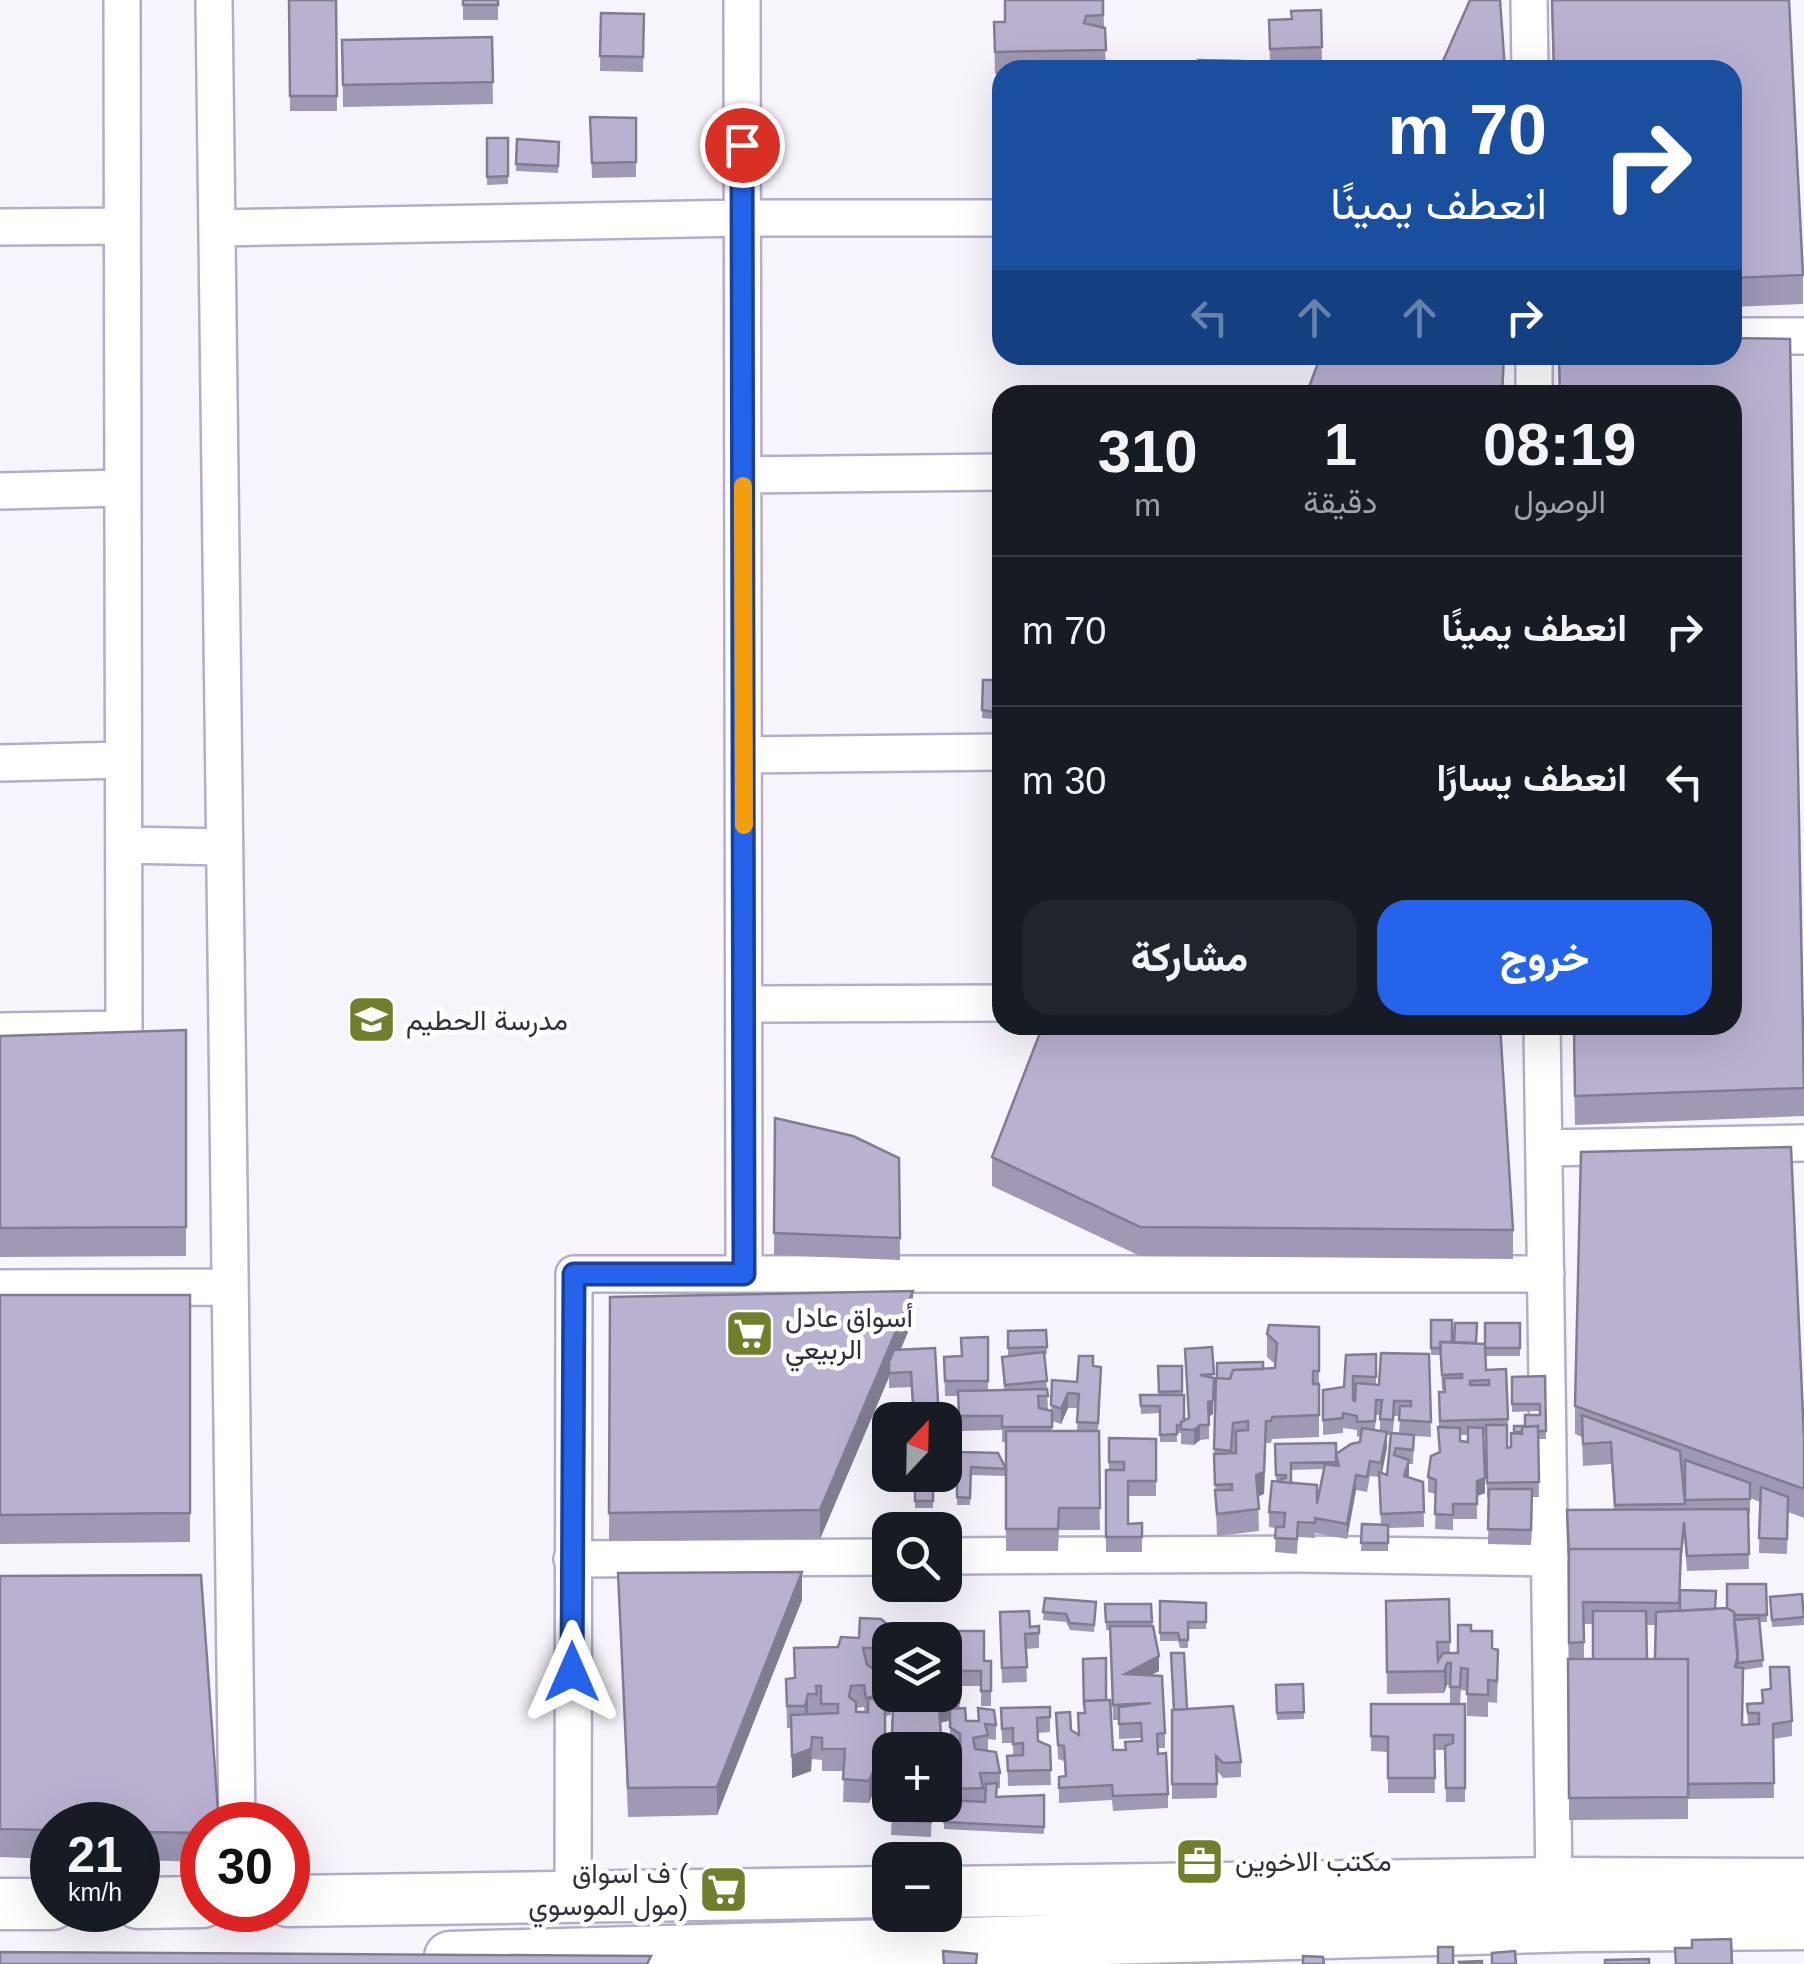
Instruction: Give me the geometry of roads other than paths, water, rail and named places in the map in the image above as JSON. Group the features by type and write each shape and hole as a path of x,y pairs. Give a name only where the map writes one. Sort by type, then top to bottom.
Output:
{"street":[{"path":"0,1031 124,1029 122,0"},
{"path":"214,0 237,1802"},
{"path":"742,0 744,1274"},
{"path":"1528,0 1530,60"},
{"path":"217,228 742,218 992,218"},
{"path":"0,227 122,226"},
{"path":"1742,336 1804,336"},
{"path":"743,474 992,472"},
{"path":"0,490 123,488"},
{"path":"743,755 992,752"},
{"path":"0,763 123,760"},
{"path":"124,846 224,848"},
{"path":"744,1004 992,1004"},
{"path":"1542,1035 1554,1884"},
{"path":"1544,1148 1804,1143"},
{"path":"573,1897 574,1274 1546,1274"},
{"path":"0,1288 230,1287"},
{"path":"962,1556 1298,1554 1550,1558"},
{"path":"572,1559 872,1557"},
{"path":"194,1581 234,1581"},
{"path":"962,1891 1804,1884"},
{"path":"310,1901 872,1892"},
{"path":"0,1904 30,1904"},
{"path":"407,1958 755,1956 873,1945 1579,1926 1804,1924"},
{"path":"873,1945 887,1932"},
{"path":"956,1932 967,1943"}],"place":[{"name":"مدرسة الحطيم","path":"371,1020"},
{"name":"أسواق عادل الربيعي","path":"750,1333"},
{"name":"مكتب الاخوين","path":"1200,1861"},
{"name":"ف اسواق ( مول الموسوي)","path":"723,1889"}]}
